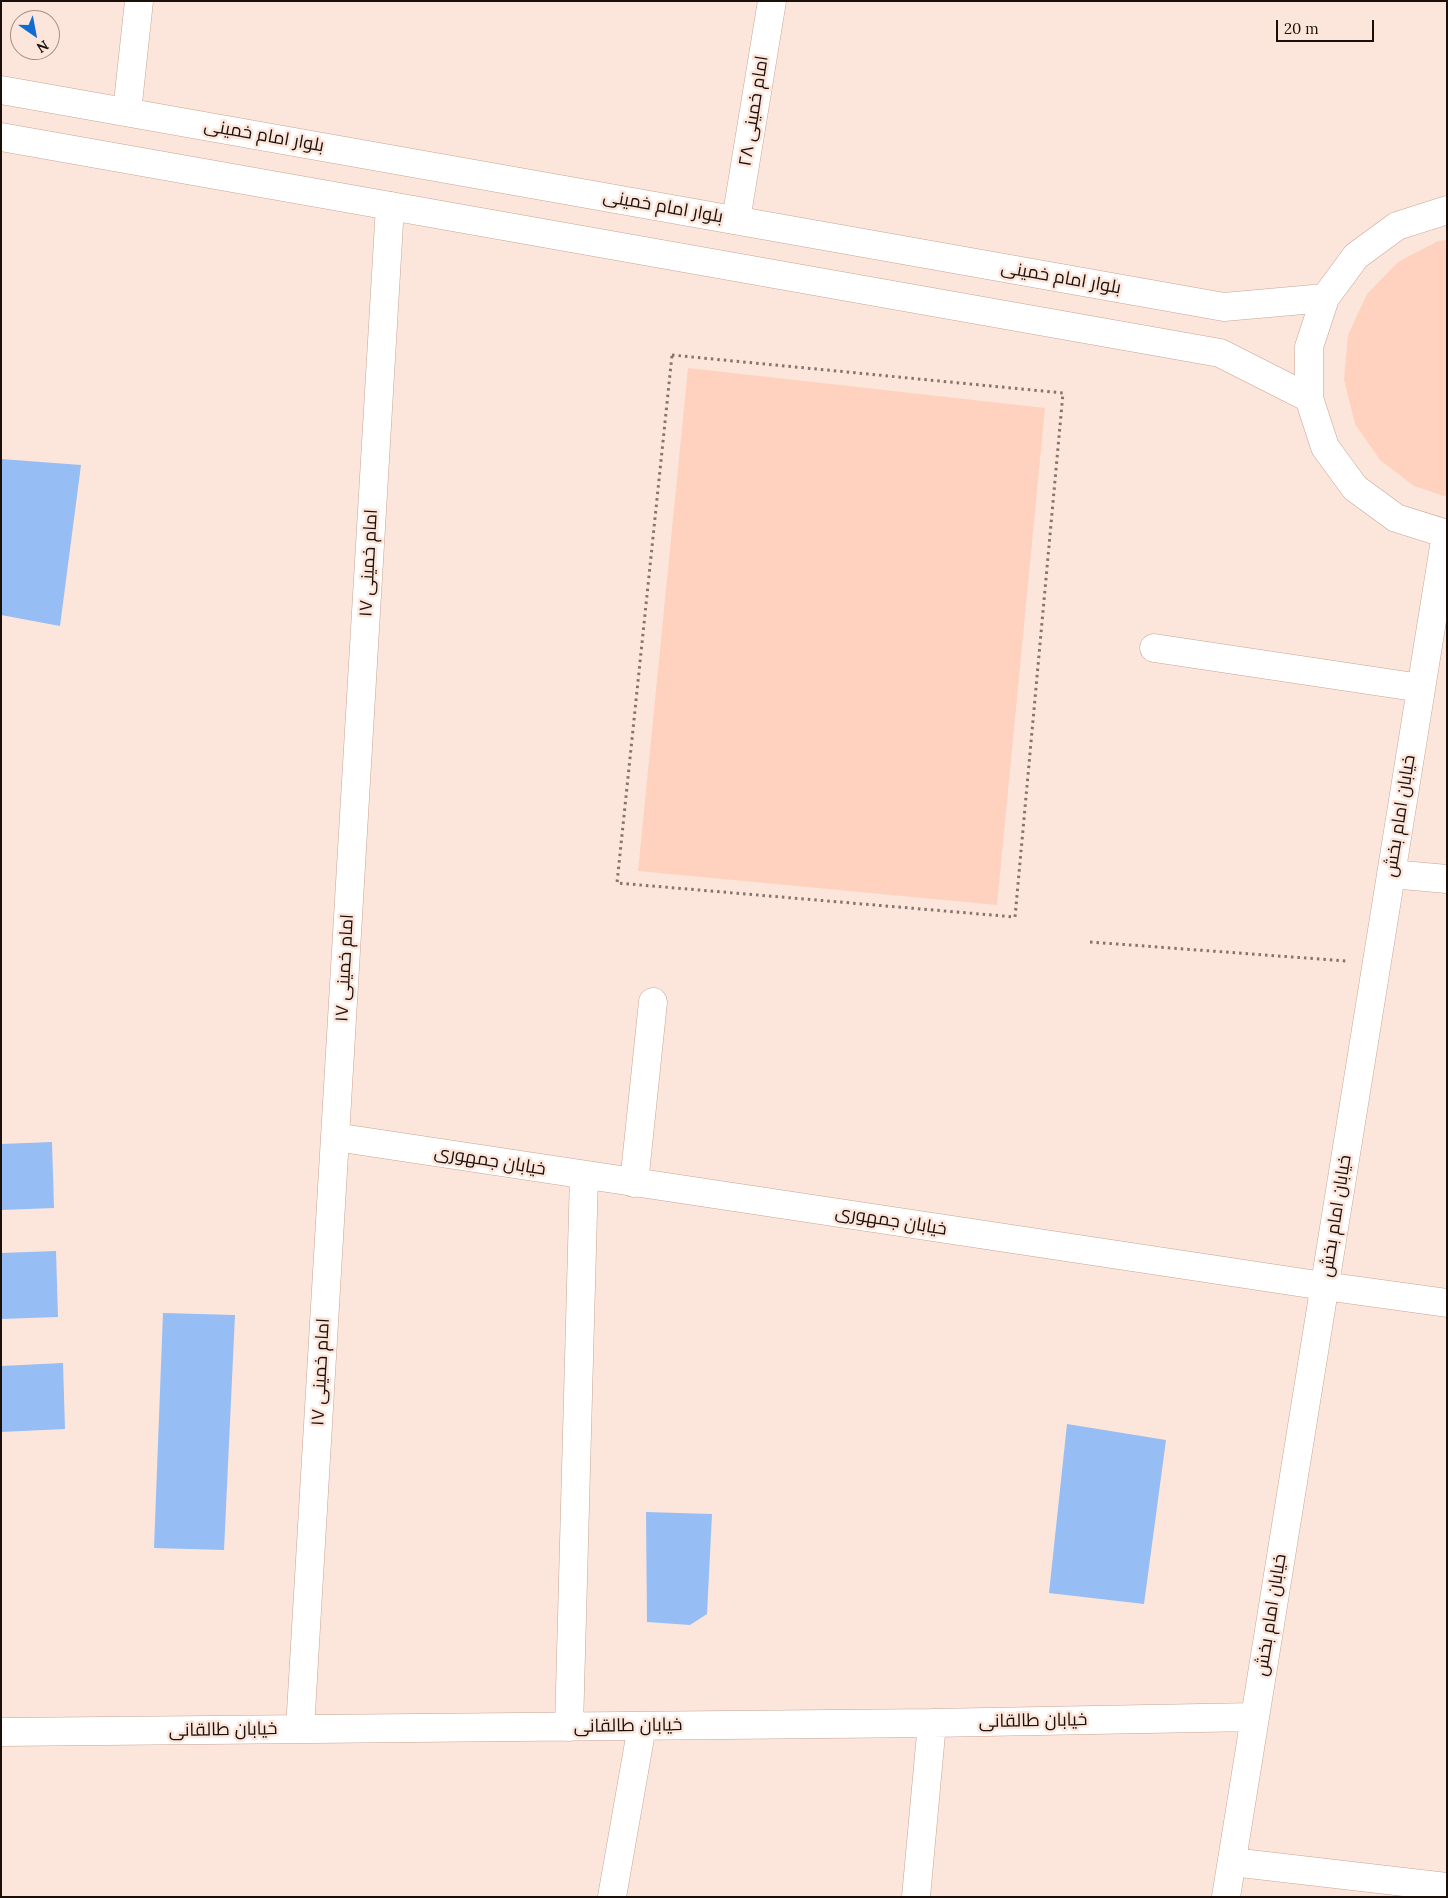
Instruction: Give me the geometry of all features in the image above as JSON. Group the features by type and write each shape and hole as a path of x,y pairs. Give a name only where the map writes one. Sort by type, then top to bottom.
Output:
{"street":[{"path":"127,112 139,1"},
{"name":"امام خمینی ۲۸","path":"736,220 772,1"},
{"name":"بلوار امام خمینی","path":"1,90 1224,307 1325,298"},
{"path":"1,137 1220,353 1309,398"},
{"name":"امام خمینی ۱۷","path":"300,1729 390,206"},
{"path":"1446,534 1396,518 1355,488 1325,447 1309,398 1309,347 1325,298 1356,256 1397,226 1447,210"},
{"name":"خیابان امام بخش","path":"1226,1897 1446,534"},
{"path":"1154,648 1421,688"},
{"path":"1391,874 1447,879"},
{"path":"634,1182 653,1002"},
{"name":"خیابان جمهوری","path":"335,1138 1447,1303"},
{"path":"569,1727 584,1175"},
{"name":"خیابان طالقانی","path":"1,1732 932,1723 1255,1717"},
{"path":"916,1897 932,1723"},
{"path":"612,1897 642,1726"},
{"path":"1232,1862 1447,1886"}],"path":[{"path":"672,354 1063,393 1015,917 617,883 672,354"},
{"path":"1090,942 1335,960 1376,966"}],"shaded area":[{"path":"1447,240 1447,497 1414,486 1380,460 1355,424 1344,380 1348,335 1367,294 1398,262 1438,241"},
{"path":"688,368 1045,408 997,905 638,871"}],"building":[{"path":"1,459 81,465 60,626 1,615"},
{"path":"52,1142 54,1208 1,1210 1,1144"},
{"path":"56,1251 58,1317 1,1319 1,1253"},
{"path":"163,1313 235,1315 224,1550 154,1548"},
{"path":"63,1363 65,1429 1,1432 1,1366"},
{"path":"1067,1424 1166,1440 1144,1604 1049,1593"},
{"path":"646,1512 712,1514 707,1614 690,1625 647,1622"}]}
